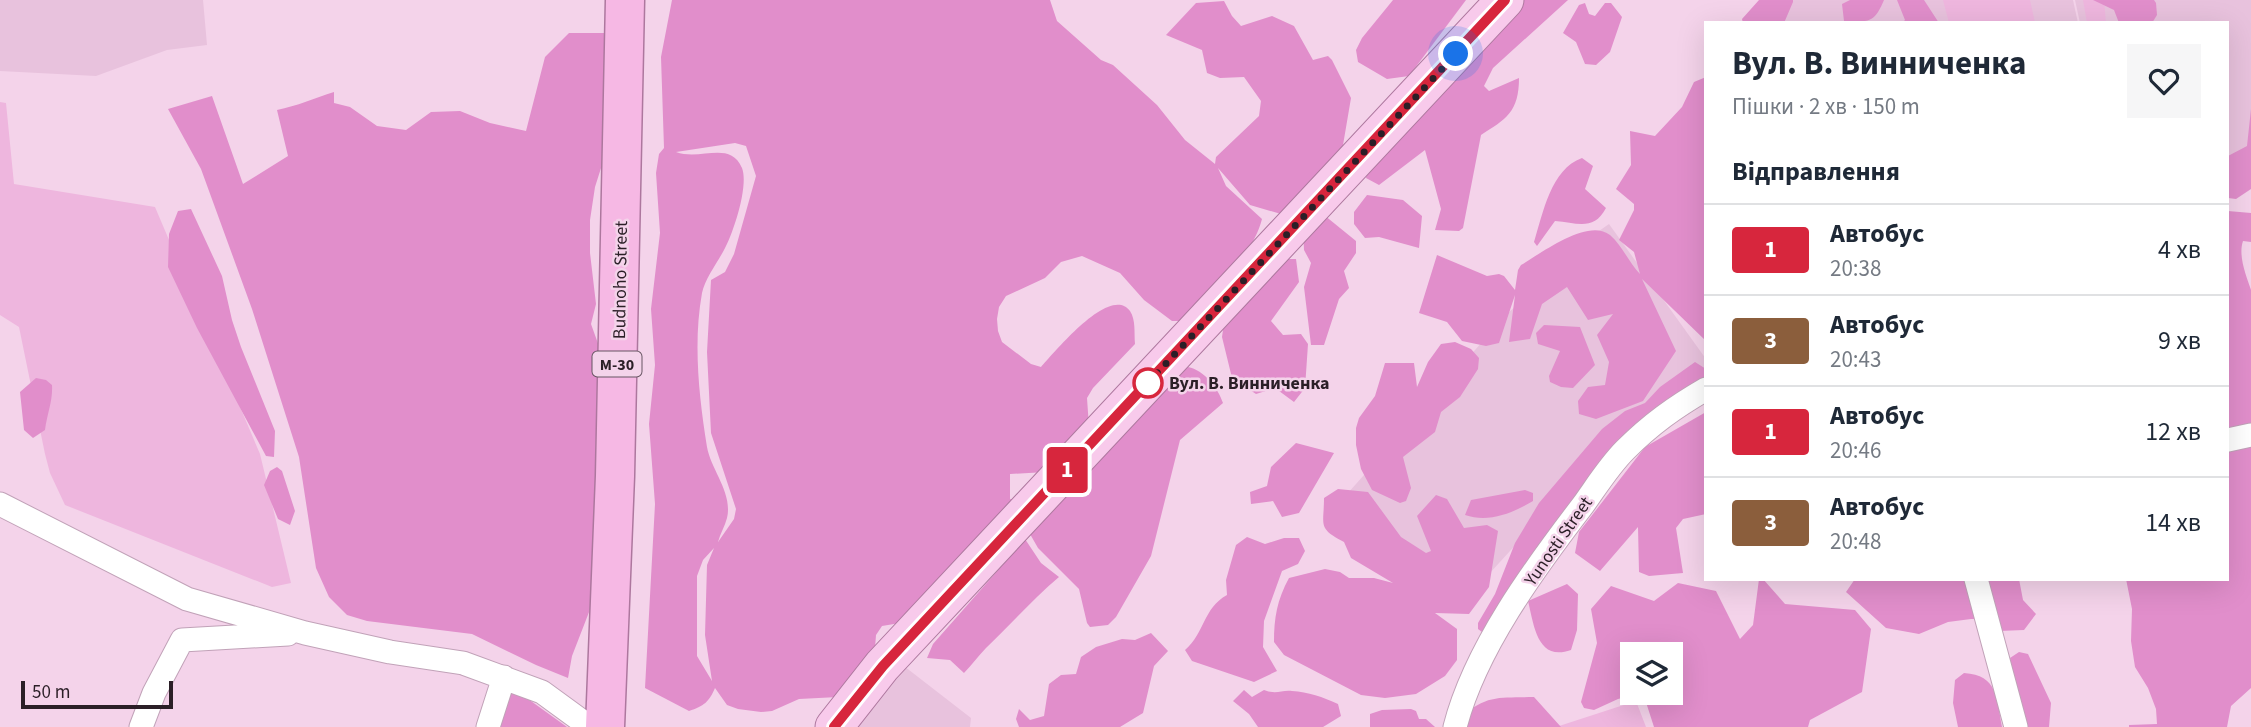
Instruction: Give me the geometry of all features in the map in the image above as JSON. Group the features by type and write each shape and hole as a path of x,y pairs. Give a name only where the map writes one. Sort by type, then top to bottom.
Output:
{"highway":[{"name":"Budnoho Street","path":"605,727 615,477 625,0"}],"main road":[{"path":"834,727 883,666 1505,0"}],"street":[{"name":"Yunosti Street","path":"1455,727 1487,644 1566,527 1623,452 1670,410 1704,390"},
{"path":"2229,440 2251,435"},
{"path":"0,504 187,599 305,632 390,652 463,663 542,692 590,727"},
{"path":"1977,581 2016,727"},
{"path":"141,727 154,693 182,640 305,632"},
{"path":"488,727 504,677"}],"shaded area":[{"path":"0,0 203,0 207,45 167,50 96,76 0,71"},
{"path":"672,0 1050,0 1057,21 1101,60 1113,65 1157,105 1185,140 1215,164 1216,157 1259,116 1261,101 1244,77 1220,78 1207,73 1202,50 1166,35 1196,3 1224,1 1241,26 1272,16 1294,26 1313,60 1328,56 1332,60 1351,98 1342,151 1281,214 1250,205 1218,168 1226,186 1262,219 1240,261 1183,321 1172,321 1144,300 1120,273 1082,256 1061,262 1045,278 1006,296 999,307 997,319 1002,342 1031,364 1041,367 1083,323 1110,306 1121,305 1130,311 1134,322 1135,344 1093,388 1087,398 1089,427 1046,472 1010,474 1010,499 1014,500 918,620 882,626 876,635 875,648 838,697 799,699 772,711 761,712 727,705 715,688 705,703 689,711 645,688 655,504 649,424 655,365 651,309 660,233 656,173 659,154 664,148 661,57","holes":["735,143 746,146 756,176 734,254 725,272 711,280 707,352 711,433 736,509 734,519 718,542 728,509 707,447 700,389 699,312 708,277 732,233 742,198 744,176 737,160 730,155 676,152","714,548 707,565 705,635 712,681 697,656 697,576 703,560"]},
{"path":"1393,0 1466,0 1409,76 1387,79 1358,62 1356,50 1362,38"},
{"path":"1514,0 1568,0 1493,68 1484,86 1489,91 1519,78 1517,99 1504,119 1481,135 1463,228 1459,231 1435,230 1441,209 1425,150 1379,185 1366,178 1367,171"},
{"path":"1759,0 1793,0 1785,21 1742,19"},
{"path":"1780,0 2073,0 2078,21 1763,21"},
{"path":"1850,0 1884,0 1877,14 1864,21 1844,21 1842,4"},
{"path":"1897,0 1924,0 1938,21 1904,21"},
{"path":"1943,0 2030,0 2035,21 1948,21"},
{"path":"2075,0 2251,0 2251,180 2229,186 2229,21 2080,21"},
{"path":"2083,0 2104,0 2106,21 2087,21"},
{"path":"2093,0 2154,0 2157,15 2153,21 2118,21 2114,10"},
{"path":"1585,3 1589,14 1595,16 1605,3 1611,3 1622,17 1610,52 1596,65 1585,64 1576,42 1563,33 1579,5"},
{"path":"569,33 606,33 608,146 595,187 590,220 590,253 596,304 591,324 605,363 597,395 595,475 600,517 591,607 572,656 568,678 472,634 367,621 347,615 329,597 316,568 299,457 252,309 201,169 168,109 212,96 243,184 288,156 277,110 334,92 334,103 350,107 377,126 406,130 431,112 460,111 490,123 526,131 545,57"},
{"path":"1704,78 1704,339 1642,279 1676,351 1643,401 1596,419 1579,414 1578,401 1588,387 1605,385 1609,362 1597,335 1613,314 1588,320 1567,287 1542,304 1530,339 1509,342 1515,295 1499,343 1486,346 1462,341 1447,322 1419,313 1437,255 1487,276 1504,276 1515,290 1521,265 1564,239 1589,231 1601,231 1614,239 1640,274 1634,252 1619,240 1634,210 1634,204 1616,189 1631,165 1630,131 1655,136 1682,107 1694,82"},
{"path":"0,102 6,103 14,184 155,207 260,454 291,583 272,587 65,505 50,473 45,454 19,327 0,315"},
{"path":"2251,109 2251,189 2236,199 2229,198 2229,155 2247,146"},
{"path":"1582,158 1593,166 1585,189 1606,208 1591,223 1555,221 1537,246 1534,242 1550,193 1563,172"},
{"path":"1367,195 1403,200 1422,216 1419,248 1379,237 1365,238 1354,224 1354,212"},
{"path":"191,209 222,276 241,347 275,431 274,457 266,456 197,328 168,267 169,234 178,211"},
{"path":"2229,211 2251,213 2251,242 2243,241 2241,253 2251,290 2251,688 2231,706 2227,727 2129,727 2157,724 2156,709 2148,688 2135,667 2131,641 2132,609 2126,581 2229,581"},
{"path":"1324,215 1356,241 1356,253 1344,271 1349,288 1339,299 1324,345 1311,345 1304,287 1311,263 1304,250 1303,227"},
{"path":"1609,224 1704,356 1704,368 1619,428 1457,609 1340,502 1507,314 1589,238"},
{"path":"1279,259 1296,259 1299,282 1271,321 1283,335 1301,334 1308,344 1305,388 1294,402 1275,388 1256,394 1232,378 1222,337 1224,323"},
{"path":"1544,325 1580,327 1595,365 1573,388 1550,382 1549,376 1560,351 1538,344 1536,333"},
{"path":"1455,342 1471,349 1479,358 1478,369 1460,397 1441,412 1435,432 1403,457 1411,488 1406,501 1400,503 1372,490 1361,469 1356,445 1359,418 1375,396 1385,363 1414,363 1417,387 1428,362 1441,344"},
{"path":"1695,362 1704,368 1704,386 1653,419 1488,631 1482,632 1478,629 1478,623 1495,594 1515,543 1539,503 1602,429 1625,411 1645,403 1660,387"},
{"path":"1188,367 1210,380 1223,403 1180,440 1151,556 1116,617 1108,625 1090,627 1079,589 1038,548 1030,534"},
{"path":"36,378 46,380 52,385 52,391 45,430 33,438 24,430 20,392"},
{"path":"1704,413 1704,514 1683,519 1676,528 1683,573 1649,576 1639,572 1638,527 1600,571 1575,553 1579,532 1645,447"},
{"path":"1296,443 1334,453 1299,513 1282,517 1273,501 1251,504 1250,492 1267,486 1271,467"},
{"path":"277,467 282,471 295,511 290,525 278,519 264,485 270,471"},
{"path":"1338,489 1368,492 1401,537 1426,553 1431,551 1417,516 1436,495 1447,499 1464,528 1487,525 1498,531 1489,587 1469,614 1435,613 1457,629 1457,660 1445,676 1416,694 1385,698 1361,695 1284,655 1274,642 1277,609 1289,578 1325,569 1340,572 1349,578 1374,578 1393,583 1351,558 1344,542 1326,529 1323,521 1324,498"},
{"path":"1525,490 1533,493 1533,501 1517,509 1492,517 1465,515 1471,500"},
{"path":"1023,536 1041,563 1059,577 964,673 950,660 927,658 933,644 1007,560"},
{"path":"1247,537 1265,544 1284,538 1299,538 1305,551 1298,564 1282,571 1264,621 1263,647 1277,671 1254,682 1192,661 1185,650 1197,636 1213,607 1227,595 1226,580 1236,545"},
{"path":"1759,581 1765,581 1785,604 1855,610 1871,629 1862,692 1810,720 1808,727 1654,727 1647,705 1683,705 1683,642 1620,642 1620,699 1594,710 1584,708 1581,702 1597,643 1591,609 1611,586 1654,601 1678,583 1716,591 1740,639 1753,625"},
{"path":"1854,581 2019,581 2023,600 2036,614 2024,630 1999,631 1977,619 1971,619 1948,622 1919,634 1886,628 1846,592"},
{"path":"1567,584 1578,594 1577,630 1571,650 1551,651 1539,639 1528,601"},
{"path":"1151,633 1168,651 1154,666 1143,713 1120,727 1019,727 1016,719 1019,709 1030,720 1044,716 1049,684 1061,675 1076,674 1081,657 1096,647 1122,639 1135,640"},
{"path":"2019,652 2028,654 2051,703 2049,727 2027,727 2010,658"},
{"path":"900,663 971,718 970,727 857,727"},
{"path":"1964,673 1984,678 1990,684 1997,698 2002,727 1958,727 1953,703 1955,680"},
{"path":"1244,690 1252,697 1264,690 1310,694 1338,704 1341,716 1323,727 1258,727 1249,714 1233,701"},
{"path":"507,691 517,691 567,727 499,727"},
{"path":"1534,697 1561,727 1459,727 1461,717 1479,704 1494,699"},
{"path":"1624,705 1638,705 1646,727 1556,727"},
{"path":"1382,710 1416,711 1419,719 1426,719 1435,727 1370,727 1370,714"}],"bus line":[{"name":"1","path":"834,727 883,666 1505,0"}],"place":[{"name":"Вул. В. Винниченка","path":"1148,383"}],"route":[{"path":"1148,383 1144,387 1184,341 1456,54"}]}
